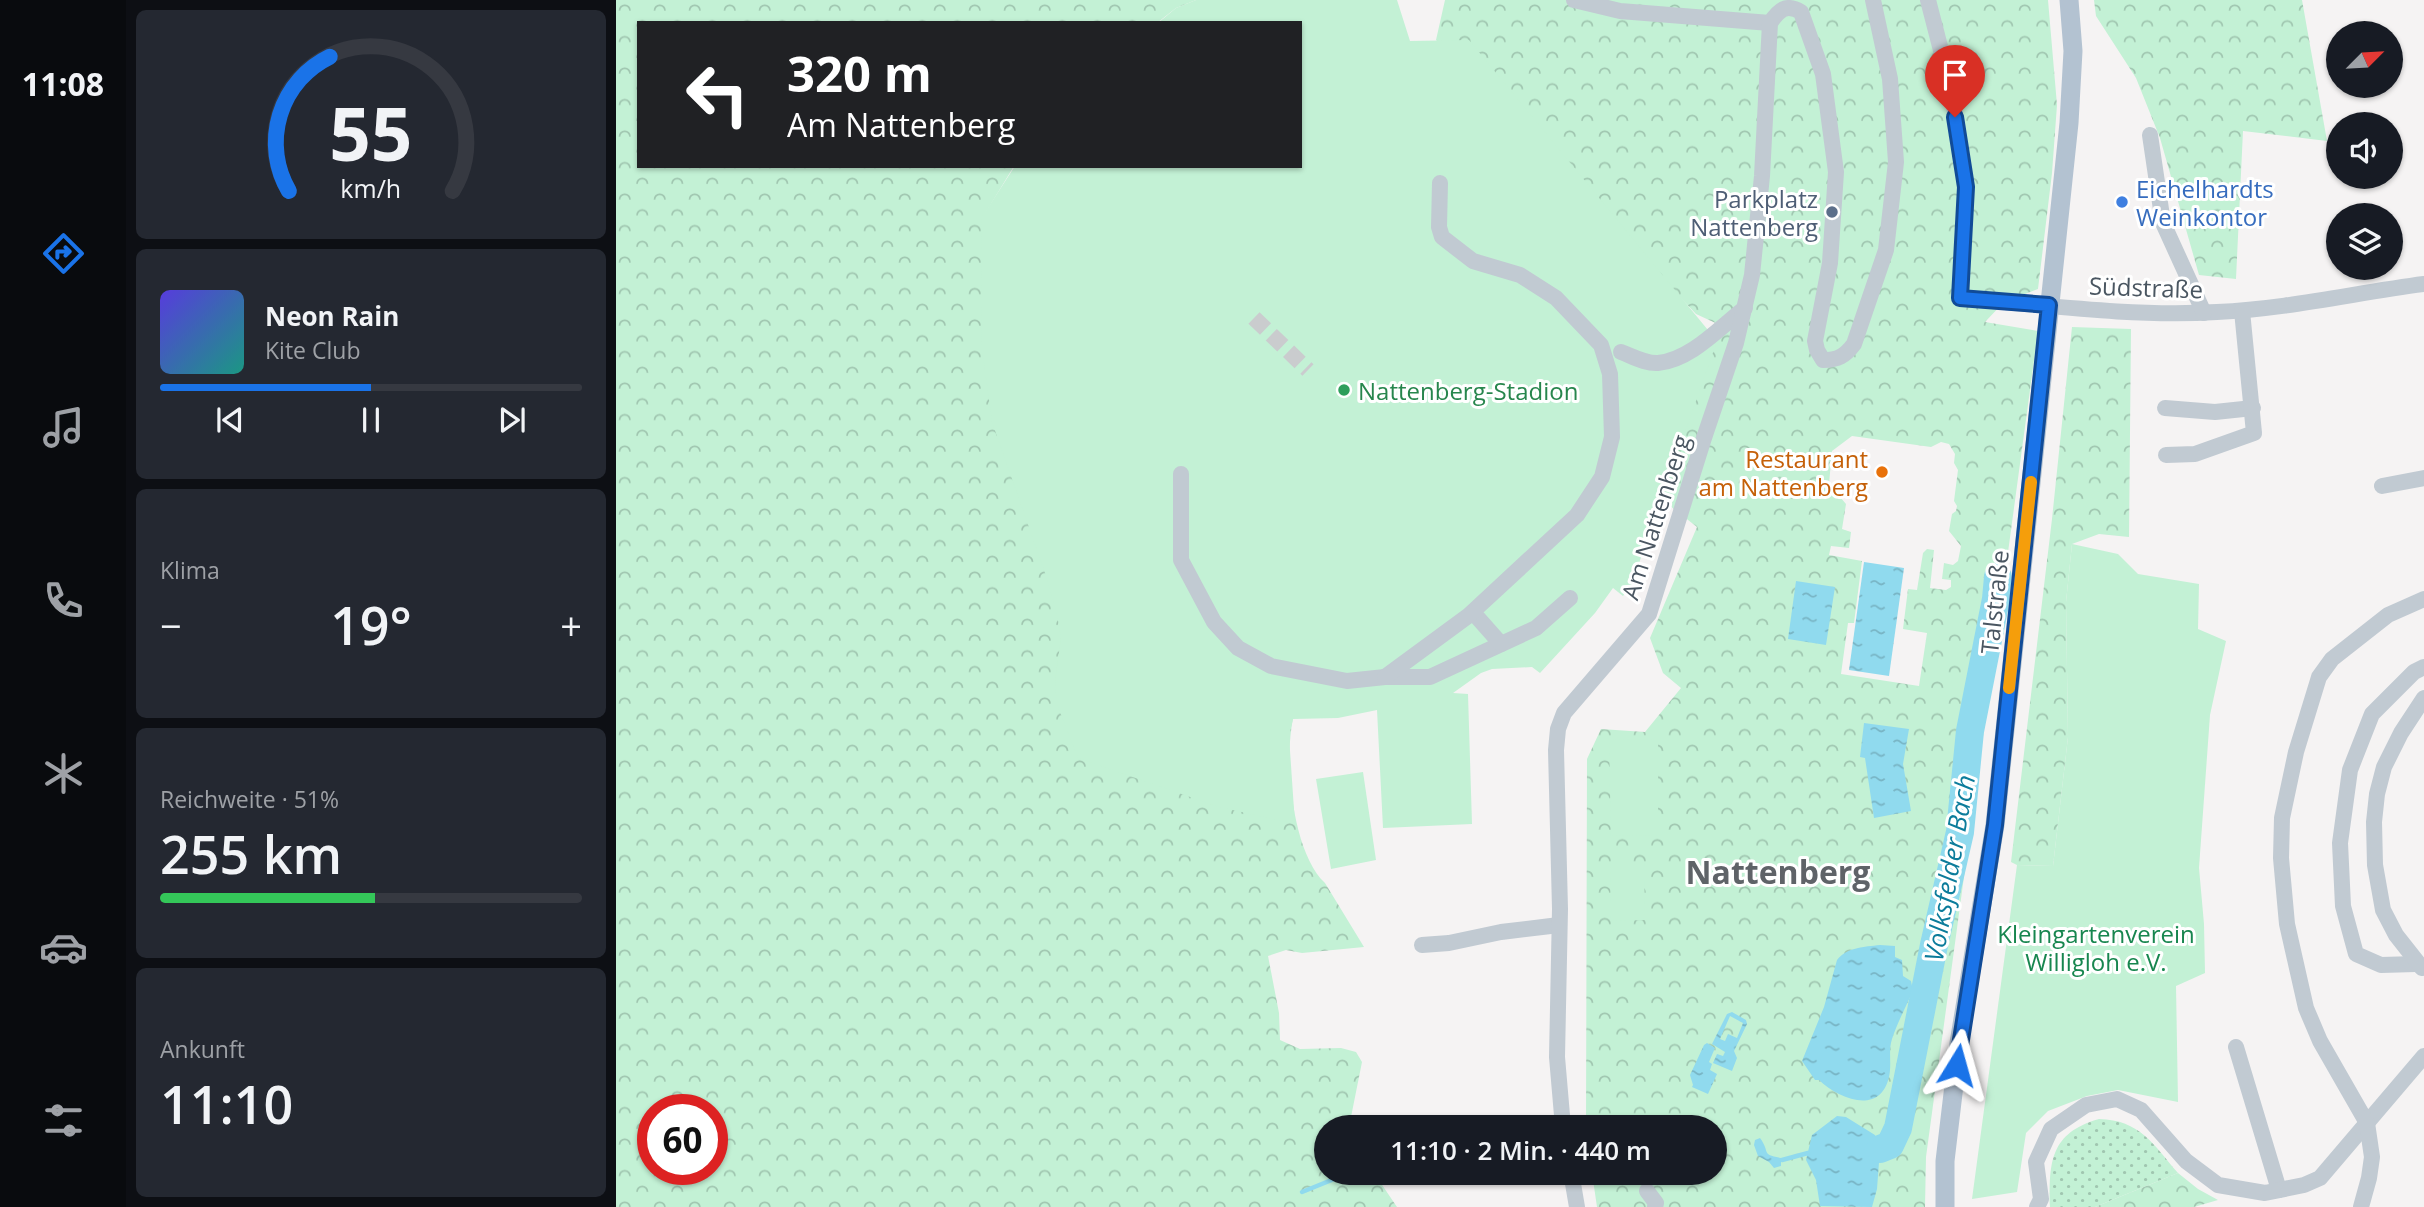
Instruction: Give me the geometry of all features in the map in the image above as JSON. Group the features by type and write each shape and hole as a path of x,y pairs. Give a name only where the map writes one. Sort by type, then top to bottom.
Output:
{"main road":[{"name":"Talstraße","path":"1945,1207 1945,1161 1959,1043 1995,825 2069,123 2073,51 2069,0"}],"street":[{"path":"1574,0 1620,11 1770,23 1776,13 1785,8 1793,7 1801,12 1823,74 1836,172 1830,264 1815,341 1823,360 1845,355 1854,344 1886,250 1896,162 1890,79 1873,0"},
{"path":"1928,0 1952,93 1966,187 1960,298 2049,305"},
{"name":"Am Nattenberg","path":"1562,1115 1557,1057 1558,729 1564,713 1649,614 1736,343 1752,275 1762,176 1770,23"},
{"path":"2150,135 2163,223 2204,313"},
{"path":"1385,677 1468,616 1577,515 1602,477 1612,437 1610,374 1601,345 1556,298 1520,275 1473,261 1442,237 1439,226 1440,183"},
{"name":"Südstraße","path":"2049,305 2119,311 2242,311 2424,284"},
{"path":"1621,352 1656,363 1673,359 1689,352 1745,308"},
{"path":"2166,455 2195,454 2254,433 2242,311"},
{"path":"2165,408 2215,412 2253,408"},
{"path":"1181,474 1181,560 1214,622 1238,648 1271,666 1347,681 1385,677 1430,677 1536,628 1570,598"},
{"path":"2382,486 2424,478"},
{"path":"2361,1207 2372,1157 2367,1123 2320,1041 2306,1008 2287,924 2282,868 2283,818 2296,752 2319,677 2332,659 2388,615 2424,599"},
{"path":"1478,618 1501,644"},
{"path":"2420,967 2381,965 2356,954 2343,906 2340,843 2350,770 2372,714 2414,672 2424,667"},
{"path":"2420,967 2396,935 2383,909 2375,865 2374,822 2384,767 2401,733 2424,698"},
{"path":"1422,945 1559,925"},
{"path":"2236,1047 2272,1196"},
{"path":"2037,1207 2041,1199 2036,1162 2051,1129 2087,1105 2117,1099 2141,1110 2186,1161 2218,1185 2272,1196 2320,1178 2424,1056"},
{"path":"1573,1185 1577,1207"},
{"path":"1647,1191 1656,1203 1655,1207"}],"green space":[{"path":"616,0 1196,0 1176,8 1160,21 637,21 637,168 1013,168 983,217 1293,719 1290,737 1290,781 1298,828 1314,869 1364,947 1302,953 1286,950 1268,956 1279,1013 1280,1040 1300,1049 1341,1048 1356,1052 1362,1062 1351,1115 1314,1115 1314,1185 1382,1185 1397,1207 616,1207"},
{"name":"Nattenberg-Stadion","path":"1196,0 1397,0 1410,41 1469,40 1717,341 1631,586 1623,596 1613,588 1595,613 1540,673 1532,667 1492,669 1481,673 1453,693 1468,694 1472,824 1383,828 1377,710 1338,718 1293,719 1289,736 1295,824 1219,807 1078,758 1058,707 1055,681 1061,638 1057,615 992,422 981,341 982,217 1014,168 1302,168 1302,21 1160,21 1176,8"},
{"path":"1445,0 2048,0 2057,105 2038,289 2004,302 1985,322 2038,331 1926,1157 1925,1207 1597,1207 1594,1185 1727,1185 1727,1115 1586,1115 1587,759 1601,729 1645,732 1681,688 1663,673 1650,638 1697,527 1651,491 1722,326 1696,314 1436,40","holes":["1852,436 1931,447 1941,442 1949,444 1955,454 1954,463 1958,470 1954,501 1957,506 1952,514 1949,531 1961,546 1958,561 1953,565 1944,563 1942,579 1951,580 1951,587 1946,590 1930,588 1934,550 1927,549 1923,553 1917,590 1908,589 1903,629 1927,633 1919,686 1841,674 1848,623 1854,623 1862,561 1829,555 1831,546 1849,548 1851,532 1842,529 1846,504 1829,484 1832,451"]},
{"path":"2094,0 2302,0 2326,141 2243,131 2236,279 2199,275 2160,138 2136,78 2096,16"},
{"path":"2072,327 2131,329 2129,537 2099,534 2072,544 2066,602 2068,737 2053,866 2017,865 2011,862"},
{"name":"Kleingartenverein Willigloh e.V.","path":"2072,544 2118,554 2138,574 2199,584 2198,629 2226,641 2210,715 2199,868 2205,973 2176,986 2178,1102 2118,1090 2087,1096 2048,1111 2026,1133 2017,1192 1972,1199 2017,865 2053,866 2068,737 2066,602"},
{"path":"1609,739 1658,740 1658,835 1611,836"},
{"path":"1363,772 1376,860 1331,869 1316,779"},
{"path":"1610,862 1644,862 1645,920 1611,921"},
{"path":"2099,1119 2113,1120 2135,1129 2153,1143 2178,1173 2095,1207 2050,1207 2050,1176 2056,1151 2071,1132"},
{"path":"2178,1173 2218,1200 2194,1207 2095,1207"}],"water":[{"path":"1864,562 1904,568 1889,676 1849,670"},
{"path":"1796,581 1835,587 1826,645 1788,639"},
{"path":"1864,723 1909,729 1903,764 1911,811 1874,818 1865,758 1860,757"},
{"path":"1880,945 1895,946 1895,957 1902,960 1903,976 1911,981 1914,988 1892,1039 1890,1072 1884,1089 1877,1097 1858,1100 1837,1093 1815,1080 1802,1061 1824,1007 1837,960 1851,950"},
{"path":"1732,1012 1746,1020 1747,1024 1734,1051 1737,1058 1732,1071 1713,1063 1717,1054 1723,1056 1725,1052 1712,1044 1727,1014","holes":["1730,1016 1743,1023 1737,1038 1728,1034 1725,1041 1720,1039"]},
{"path":"1707,1043 1715,1048 1709,1062 1712,1064 1710,1070 1717,1074 1708,1094 1692,1087 1690,1075"},
{"path":"1837,1116 1846,1117 1875,1135 1880,1149 1877,1189 1872,1207 1820,1206 1816,1180 1806,1160 1812,1135"},
{"path":"1760,1138 1768,1154 1781,1158 1781,1166 1774,1168 1758,1156 1754,1145 1755,1140"}],"waterway":[{"name":"Volksfelder Bach","path":"1880,1149 1890,1145 1898,1128 1934,945 1960,832 1970,731 1998,577"},
{"path":"1782,1160 1808,1153"},
{"path":"1302,1192 1319,1185"}],"tunnel":[{"path":"1254,318 1308,370"}],"slow traffic":[{"path":"2009,688 2031,482"}],"place":[{"name":"Eichelhardts Weinkontor","path":"2122,202"},
{"name":"Parkplatz Nattenberg","path":"1832,212"},
{"name":"Nattenberg-Stadion","path":"1344,390"},
{"name":"Restaurant am Nattenberg","path":"1882,472"}],"district":[{"name":"Nattenberg","path":"1778,871"}],"route":[{"path":"1955,117 1966,187 1960,298 2049,305 1995,825 1957,1065"}]}
